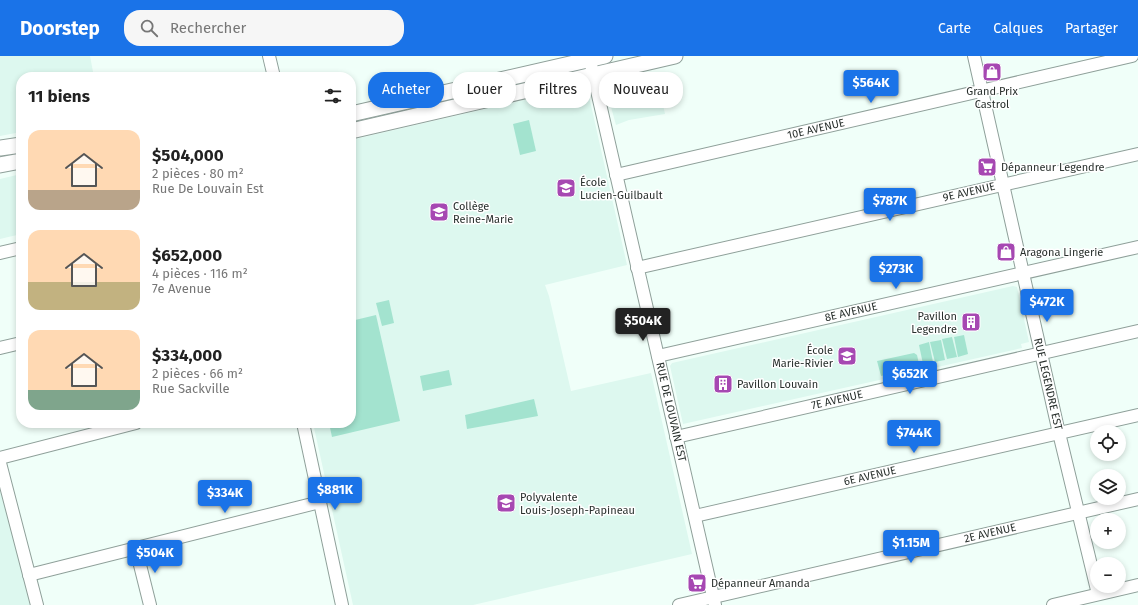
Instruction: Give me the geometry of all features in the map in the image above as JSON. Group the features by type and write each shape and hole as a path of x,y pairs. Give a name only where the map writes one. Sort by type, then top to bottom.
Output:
{"main road":[{"path":"356,113 589,58 605,56"},
{"path":"356,130 675,56"},
{"path":"0,148 16,146"},
{"path":"0,165 16,162"}],"street":[{"path":"269,56 273,72"},
{"name":"RUE LEGENDRE EST","path":"974,56 1059,434 1098,594"},
{"name":"10E AVENUE","path":"616,175 1132,56"},
{"name":"RUE DE LOUVAIN EST","path":"589,58 714,601"},
{"name":"9E AVENUE","path":"637,268 1138,154"},
{"name":"8E AVENUE","path":"658,356 1138,247"},
{"path":"0,253 16,249"},
{"name":"7E AVENUE","path":"676,436 1138,331"},
{"path":"0,348 16,344"},
{"name":"6E AVENUE","path":"695,516 1138,415"},
{"path":"0,458 117,428"},
{"path":"304,428 342,605"},
{"path":"0,463 37,605"},
{"name":"2E AVENUE","path":"679,605 714,601 1138,499"},
{"path":"29,575 320,502"},
{"path":"136,549 150,605"},
{"path":"1053,605 1138,585"}],"shaded area":[{"path":"0,56 90,56 93,72 16,72 16,133 0,136"},
{"path":"524,100 524,108 591,108 591,105 627,265 545,285 549,296 571,391 651,373 692,554 473,605 353,605 314,428 356,428 356,139 489,108 516,108 516,102"},
{"path":"611,108 664,108 665,114 629,120 616,125"},
{"path":"16,175 16,235 0,239 0,179"},
{"name":"École Marie-Rivier","path":"1013,286 1017,287 1029,342 1021,344 1022,348 683,424 670,366 672,363"},
{"path":"0,490 32,605 0,605"}],"green space":[{"path":"529,120 536,151 520,155 513,124"},
{"path":"389,300 394,323 382,326 376,303"},
{"path":"376,315 400,421 332,437 330,428 356,428 356,320"},
{"path":"964,335 968,354 958,357 954,337"},
{"path":"952,337 957,357 947,359 942,339"},
{"path":"941,340 945,360 935,362 930,342"},
{"path":"929,342 933,362 923,364 919,345"},
{"path":"914,353 917,355 919,364 918,367 881,376 877,361"},
{"path":"449,370 452,385 423,391 420,376"},
{"path":"534,399 538,416 467,429 465,415"}],"place":[{"name":"Grand Prix Castrol","path":"992,72"},
{"name":"Dépanneur Legendre","path":"987,167"},
{"name":"École Lucien-Guilbault","path":"566,188"},
{"name":"Collège Reine-Marie","path":"439,212"},
{"name":"Aragona Lingerie","path":"1006,252"},
{"name":"Pavillon Legendre","path":"971,322"},
{"name":"École Marie-Rivier","path":"847,356"},
{"name":"Pavillon Louvain","path":"723,384"},
{"name":"Polyvalente Louis-Joseph-Papineau","path":"506,503"},
{"name":"Dépanneur Amanda","path":"697,583"}]}
